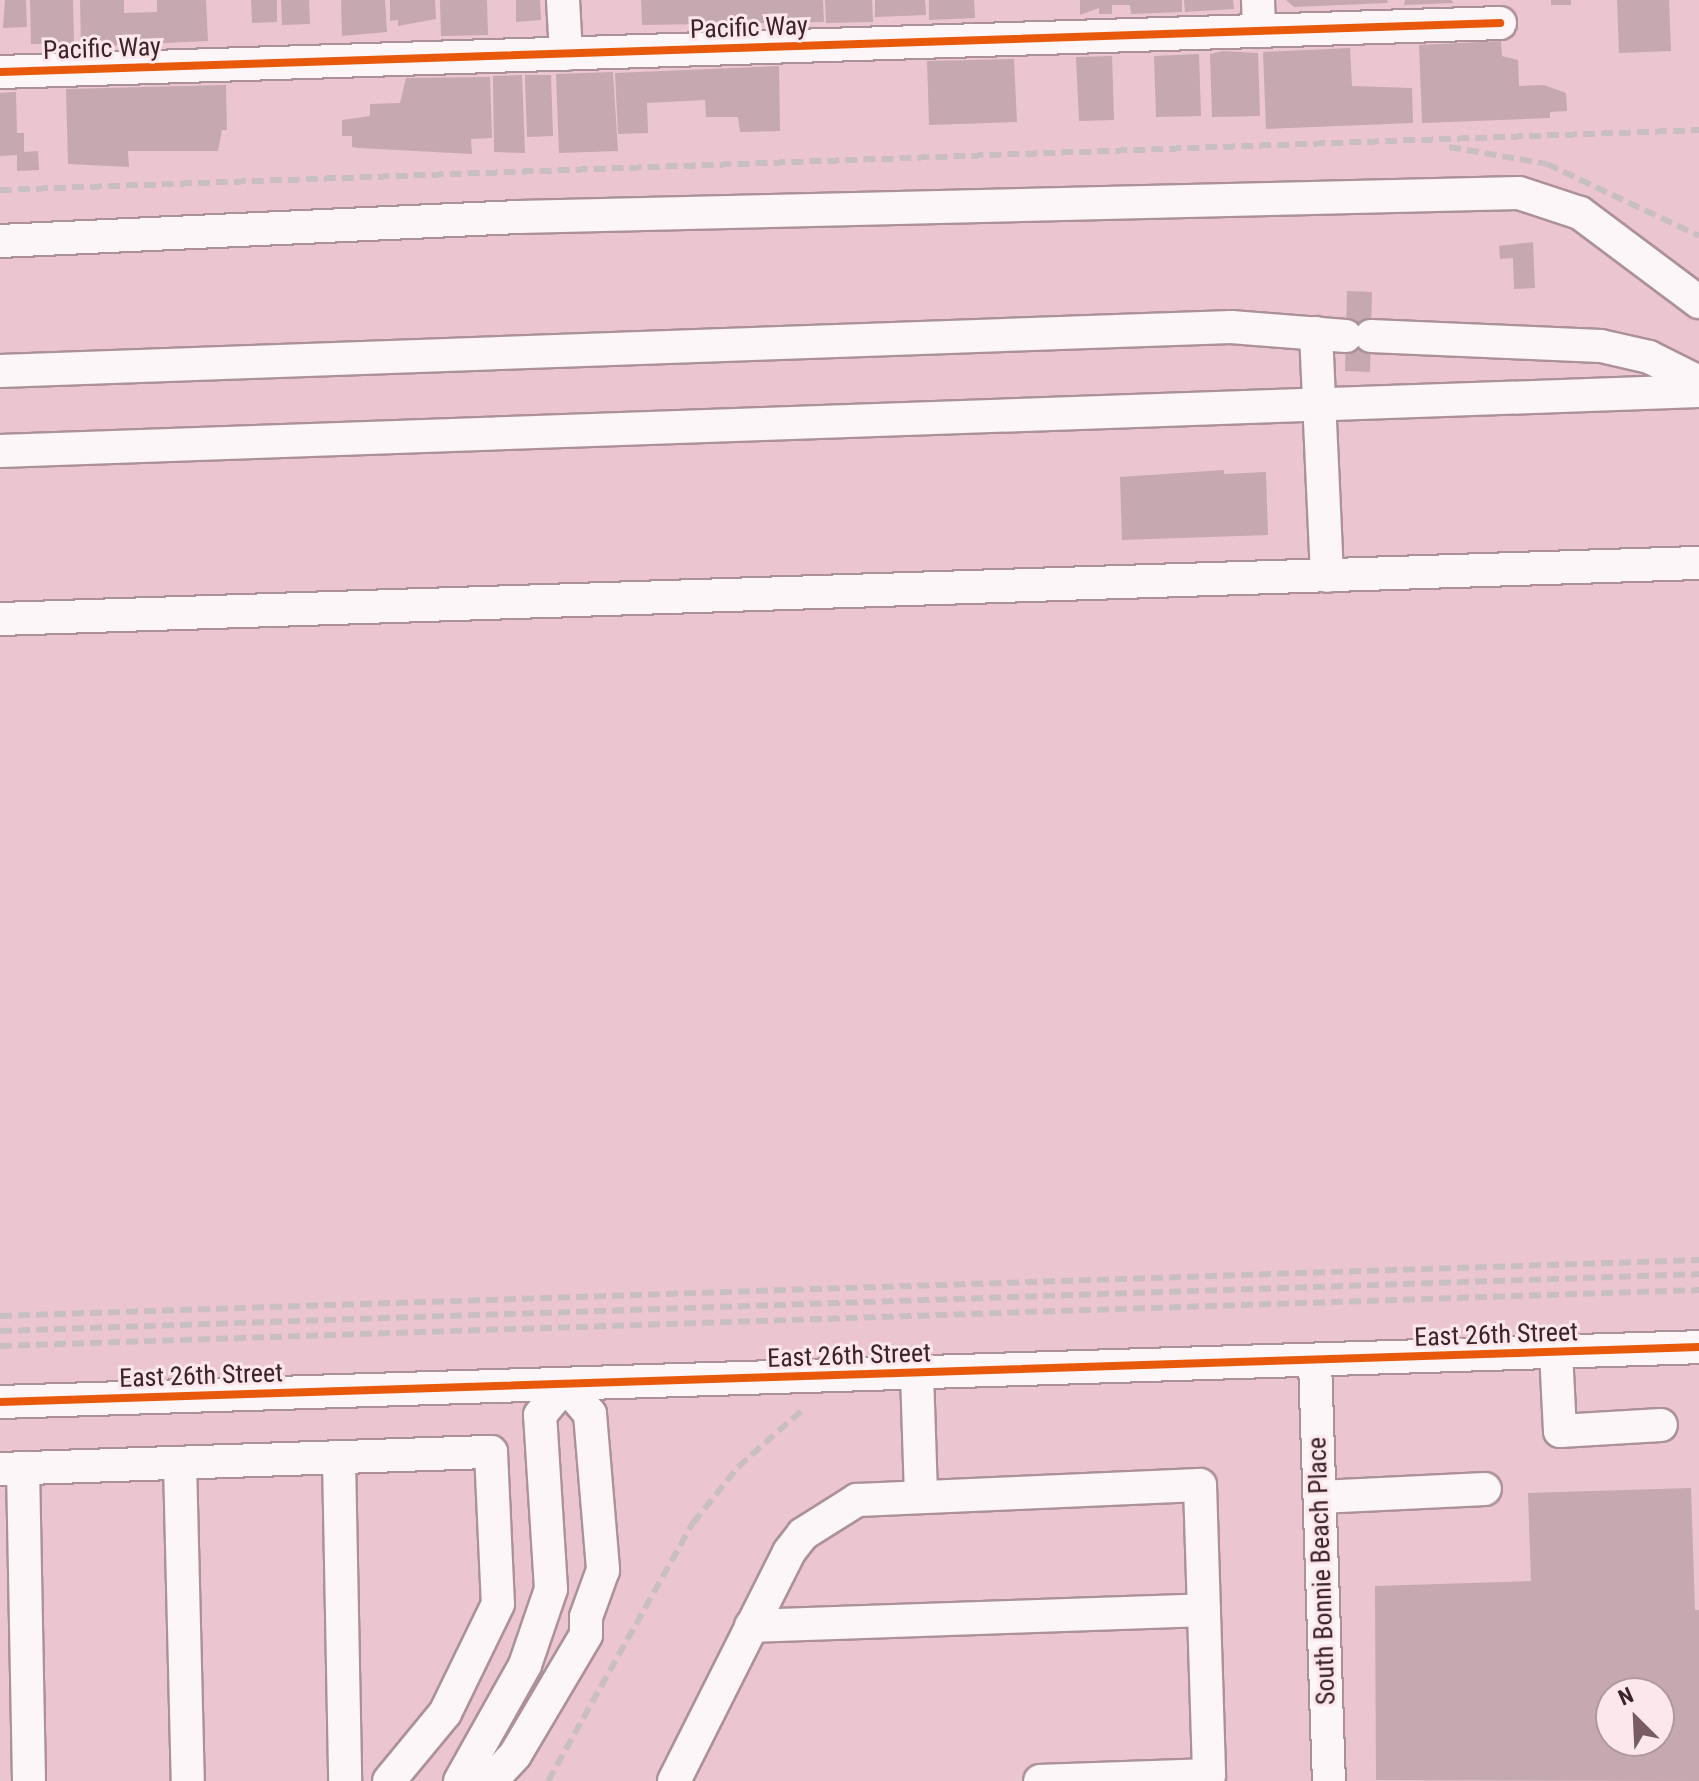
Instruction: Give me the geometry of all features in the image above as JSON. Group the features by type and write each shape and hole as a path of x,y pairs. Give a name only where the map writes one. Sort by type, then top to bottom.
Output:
{"street":[{"path":"563,0 566,54"},
{"name":"Pacific Way","path":"0,72 566,54 1259,16 1500,23"},
{"path":"0,241 518,217 1519,193 1580,213 1699,302"},
{"path":"0,371 1215,327 1601,346 1649,357 1699,382"},
{"path":"1327,576 1320,405 1344,335"},
{"path":"0,451 1699,391"},
{"path":"0,619 1699,563"},
{"name":"East 26th Street","path":"0,1402 1315,1362 1699,1347"},
{"path":"1556,1352 1560,1431 1661,1425"},
{"name":"South Bonnie Beach Place","path":"1315,1362 1329,1781"},
{"path":"917,1374 921,1494"},
{"path":"460,1781 525,1665 529,1645 551,1589 540,1415 565,1385 590,1414 604,1558 586,1617 571,1627 502,1745 495,1774"},
{"path":"29,1781 11,1468 491,1452 498,1604 445,1713 389,1781"},
{"path":"339,1458 345,1781"},
{"path":"180,1463 188,1781"},
{"path":"674,1781 751,1626 803,1534 863,1497 1200,1485 1209,1775 1040,1781"},
{"path":"1320,1497 1485,1489"},
{"path":"751,1626 1204,1610"},
{"path":"440,1781 512,1657 529,1645"}],"building":[{"path":"5,0 26,0 27,27 3,28"},
{"path":"30,0 73,0 74,43 31,44"},
{"path":"80,0 124,0 124,13 157,12 157,0 206,0 208,41 81,47"},
{"path":"251,0 277,0 277,22 252,23"},
{"path":"281,0 309,0 310,24 282,25"},
{"path":"341,0 385,0 387,32 342,36"},
{"path":"390,0 435,0 436,19 398,26 398,20 390,21"},
{"path":"440,0 487,0 488,35 441,36"},
{"path":"516,0 540,0 541,20 516,22"},
{"path":"641,0 823,0 824,22 642,25"},
{"path":"825,0 872,0 873,22 826,23"},
{"path":"875,0 925,0 926,15 875,17"},
{"path":"929,0 974,0 975,18 929,20"},
{"path":"1080,0 1182,0 1182,12 1131,14 1130,5 1112,5 1112,14 1099,14 1099,8 1080,15"},
{"path":"1184,0 1233,0 1234,9 1185,12"},
{"path":"1286,0 1387,0 1388,3 1294,7"},
{"path":"1405,0 1451,0 1454,3 1404,5"},
{"path":"1551,0 1571,0 1571,5 1551,5"},
{"path":"1617,0 1669,0 1671,51 1619,53"},
{"path":"1501,41 1502,56 1518,60 1519,86 1544,85 1566,93 1567,111 1550,112 1550,118 1422,123 1419,45"},
{"path":"1350,48 1352,86 1412,88 1413,123 1266,129 1263,52"},
{"path":"1223,51 1258,53 1260,116 1212,117 1210,54"},
{"path":"1199,54 1201,116 1156,117 1154,56"},
{"path":"1112,56 1114,120 1079,121 1076,57"},
{"path":"1014,59 1017,122 929,125 927,61"},
{"path":"779,66 780,131 740,132 738,117 706,117 705,100 647,103 648,133 618,134 615,73"},
{"path":"613,72 618,151 559,153 556,74"},
{"path":"522,75 525,153 494,152 493,76"},
{"path":"525,75 551,75 553,136 527,137"},
{"path":"490,77 492,138 471,139 472,154 359,148 352,147 352,136 342,136 342,120 370,116 370,104 400,103 406,78"},
{"path":"226,85 227,130 222,130 218,151 128,151 129,167 68,164 66,89"},
{"path":"16,92 17,133 24,133 24,152 38,151 39,170 17,171 17,155 0,156 0,93"},
{"path":"1533,242 1535,288 1514,289 1513,258 1500,259 1499,246"},
{"path":"1347,291 1372,292 1370,372 1345,371"},
{"path":"1224,470 1224,474 1266,472 1268,535 1122,540 1120,477"},
{"path":"1691,1488 1695,1610 1699,1610 1699,1781 1376,1780 1375,1586 1531,1581 1528,1493"}],"railway":[{"path":"0,190 1699,130"},
{"path":"1449,147 1547,164 1699,236"},
{"path":"0,1316 1699,1260"},
{"path":"0,1331 1699,1274"},
{"path":"0,1346 1699,1290"},
{"path":"548,1781 693,1523 738,1467 801,1411"}],"cycle path":[{"path":"0,72 1500,23"},
{"path":"0,1402 1699,1347"}]}
